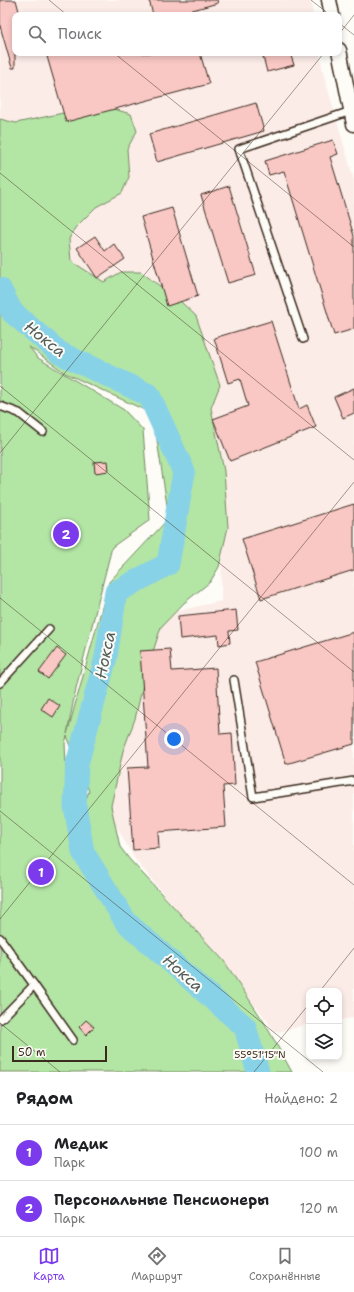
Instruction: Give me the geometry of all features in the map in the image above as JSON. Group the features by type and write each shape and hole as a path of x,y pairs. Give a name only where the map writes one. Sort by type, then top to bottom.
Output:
{"street":[{"path":"329,0 331,12"},
{"path":"340,56 352,117"}],"lane":[{"path":"303,339 239,149 352,117"},
{"path":"0,406 19,412 43,432"},
{"path":"0,683 49,629"},
{"path":"234,680 253,797 354,781"},
{"path":"0,938 73,1040"},
{"path":"1,1019 34,985"}],"shaded area":[{"path":"0,0 311,0 313,12 12,12 12,56 320,56 323,72 354,180 354,1018 342,1020 342,988 306,988 306,1025 274,1033 266,1019 134,858 102,800 147,618 221,601 223,478 66,263 0,142"}],"green space":[{"path":"110,108 131,114 137,131 127,149 129,177 122,193 96,207 75,228 69,239 71,261 104,282 121,272 141,272 180,301 196,316 220,385 211,408 224,471 228,527 219,567 210,582 184,603 161,627 145,676 135,719 123,751 111,806 120,847 130,860 224,961 264,1022 292,1072 0,1072 0,119 16,123 82,109","holes":["28,346 65,373 153,414 169,518 109,582 67,734 76,688 112,547 150,520 143,430 124,410 38,358","67,736 89,791 73,834 68,813 65,743"]}],"building":[{"path":"0,0 16,0 19,12 12,12 12,56 15,56 15,68 12,68 0,26"},
{"path":"149,0 217,0 218,3 189,12 152,12"},
{"path":"47,56 201,56 209,84 66,122"},
{"path":"263,56 291,56 294,65 267,72"},
{"path":"256,103 264,131 157,162 149,134"},
{"path":"333,140 338,154 330,157 354,236 354,329 334,335 284,171 269,175 265,161"},
{"path":"229,186 256,275 228,283 201,195"},
{"path":"172,208 198,296 167,306 141,217"},
{"path":"95,236 105,251 114,244 125,259 97,278 77,248"},
{"path":"271,321 299,409 307,405 316,427 230,461 213,419 248,406 240,379 228,383 214,338"},
{"path":"354,388 354,413 343,418 334,397"},
{"path":"108,461 109,471 95,473 94,462"},
{"path":"354,504 354,570 261,599 242,539"},
{"path":"236,610 238,630 229,631 230,643 219,645 218,635 180,639 178,616"},
{"path":"354,632 354,744 286,764 255,662"},
{"path":"57,648 66,655 48,679 39,672"},
{"path":"170,649 172,671 216,668 220,734 232,733 235,785 223,786 226,827 158,832 159,848 133,850 127,768 148,767 140,651"},
{"path":"48,698 60,706 53,717 41,709"},
{"path":"86,1020 94,1027 86,1035 79,1027"}],"waterway":[{"name":"Нокса","path":"0,289 12,312 60,353 149,395 184,472 168,564 116,592 106,657 77,764 75,806 83,852 126,922 245,1027 258,1072"}],"place":[{"name":"Персональные Пенсионеры","path":"66,534"},
{"name":"Медик","path":"41,872"}]}
